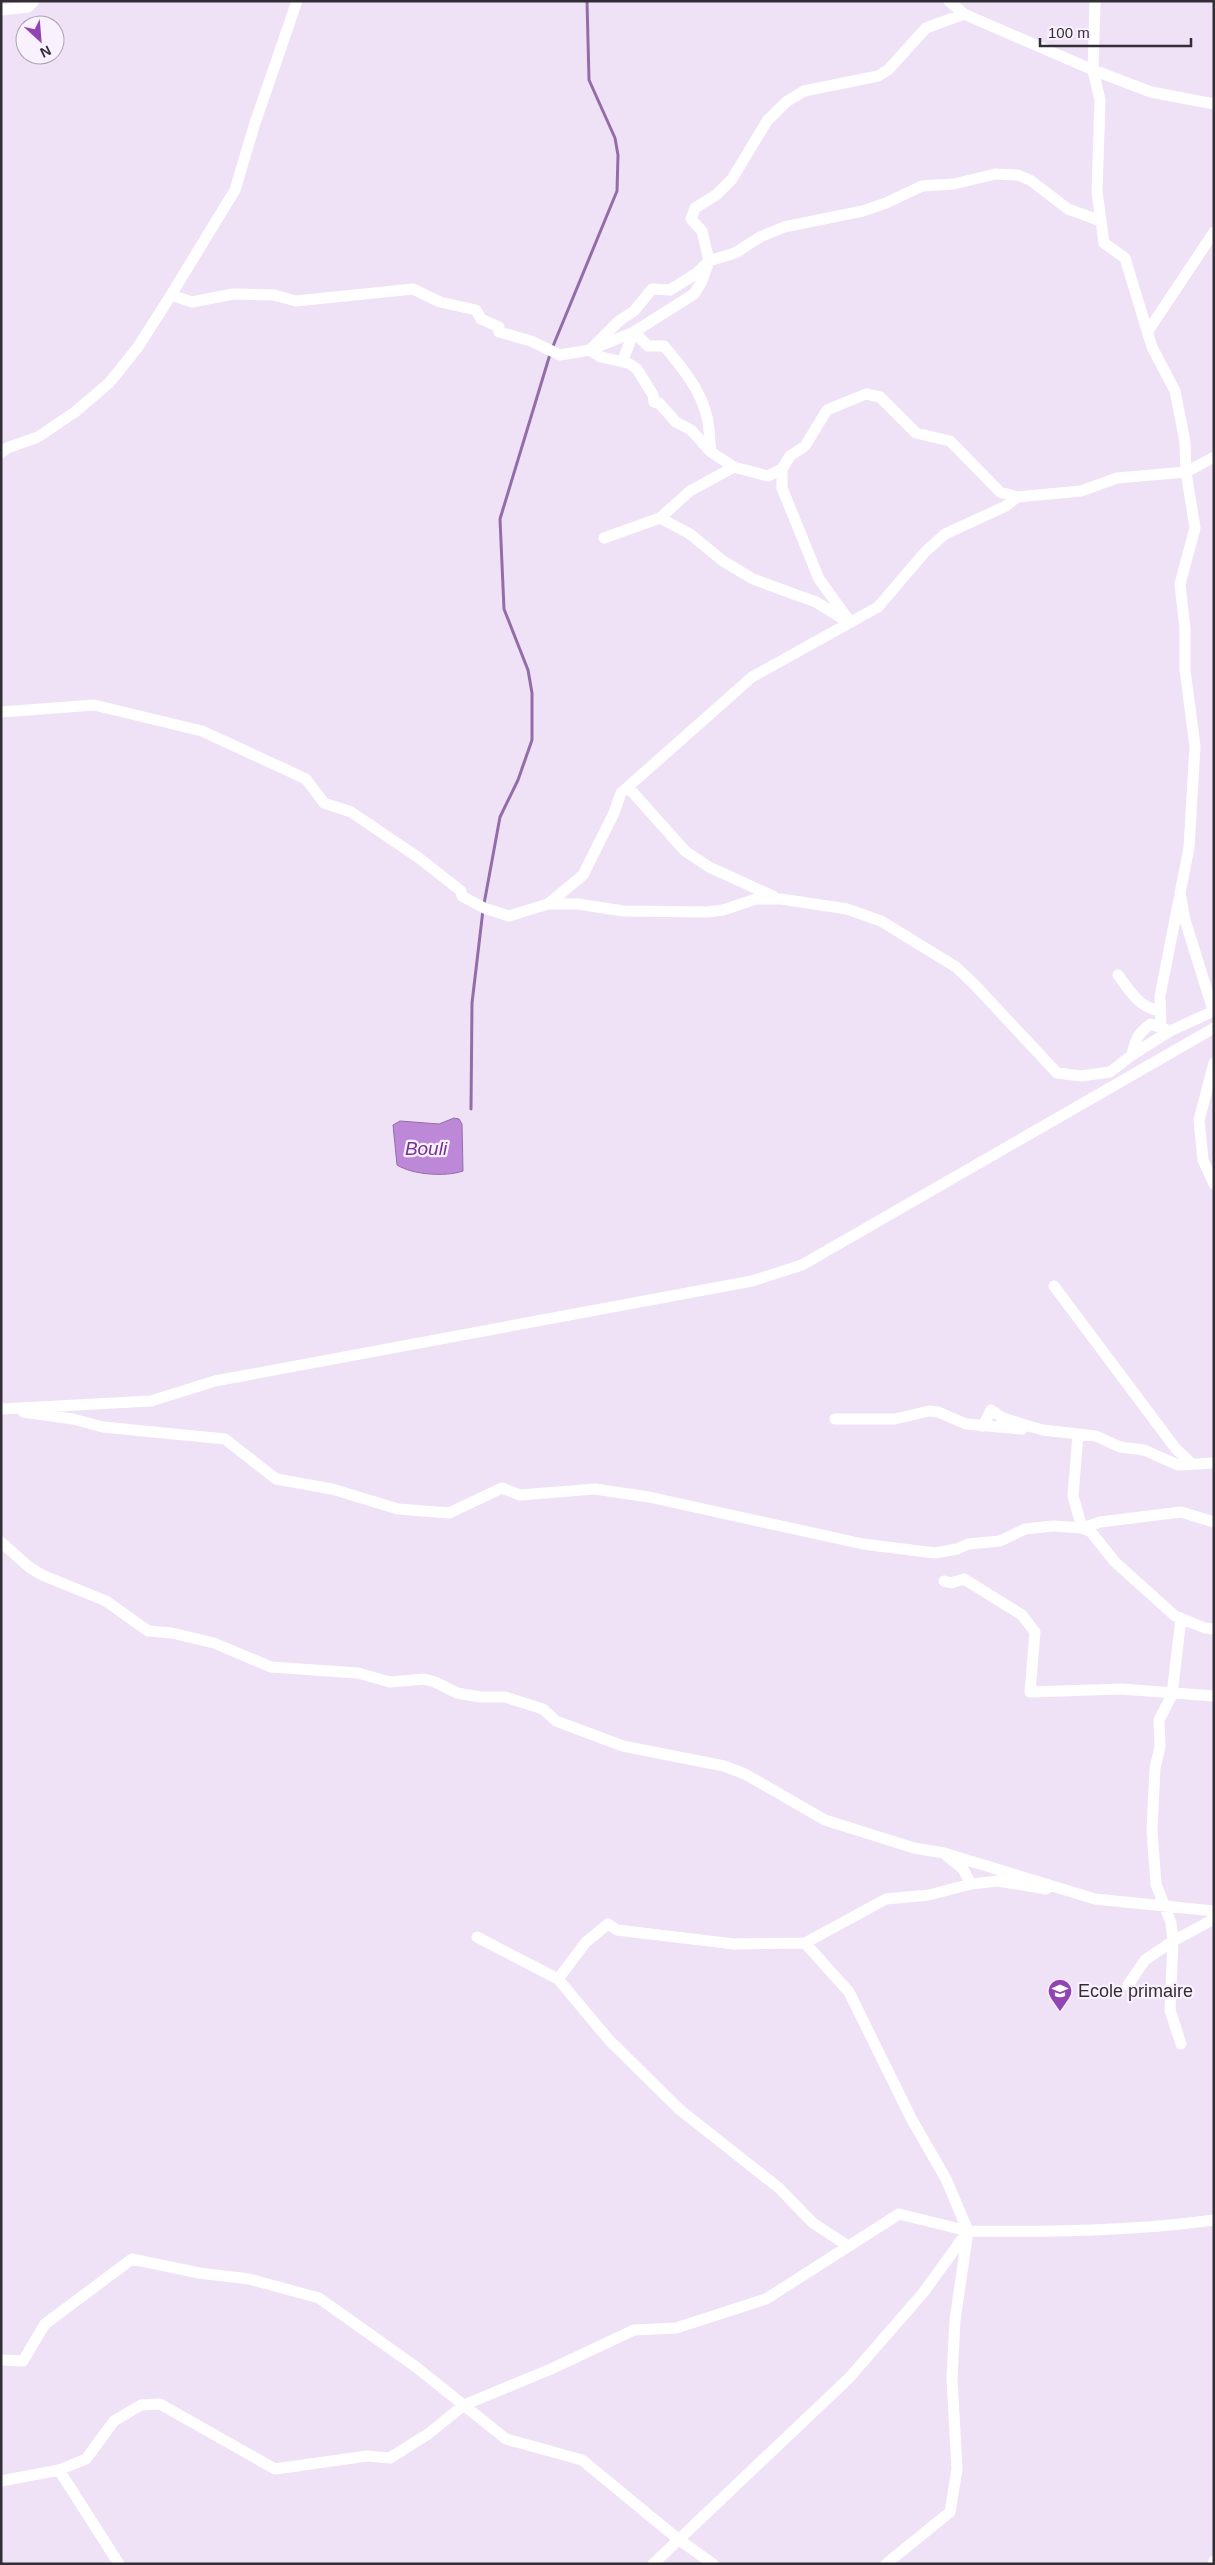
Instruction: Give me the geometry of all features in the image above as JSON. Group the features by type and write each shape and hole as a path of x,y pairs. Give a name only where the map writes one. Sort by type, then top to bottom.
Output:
{"street":[{"path":"1,10 28,7 34,1"},
{"path":"1,453 7,448 38,437 109,383 138,347 172,295 235,190 254,126 297,1"},
{"path":"948,1 964,14 1093,70 1151,92 1214,104"},
{"path":"1096,1 1093,70 1100,100 1097,192 1104,243 1125,258 1152,347 1175,391 1185,442 1186,472 1195,528 1180,584 1185,628 1185,670 1194,746 1189,848 1160,998 1160,1011 1166,1029 1164,1057"},
{"path":"172,295 192,302 233,294 274,295 296,301 413,289 440,302 476,310 481,319 499,327 499,332 532,342 560,355 590,350 634,332 694,294 702,281 709,261 702,231 691,219 695,208 716,195 732,179 767,121 786,102 804,91 878,76 888,70 926,28 964,14"},
{"path":"590,350 619,320 634,311 652,289 670,290 697,273 709,261 735,253 760,237 784,227 863,211 886,204 922,186 954,184 996,174 1018,175 1030,180 1044,193 1068,209 1101,221"},
{"path":"1148,331 1214,232"},
{"path":"622,362 634,332"},
{"path":"634,332 648,346 664,346 691,382 707,417 711,452"},
{"path":"590,350 601,357 622,362 637,369 653,395 654,402 659,403 676,422 691,430 711,452 734,466 768,476 782,469"},
{"path":"850,622 819,579 782,488 782,469 790,456 805,446 827,410 866,394 880,397 916,432 950,441 1000,492 1017,497 1081,491 1117,478 1186,472 1214,458"},
{"path":"604,538 660,518 690,491 734,466"},
{"path":"548,904 583,875 614,813 621,793 752,677 878,607 925,552 946,534 1006,506 1017,497"},
{"path":"660,518 690,534 723,562 752,580 816,602 850,622"},
{"path":"1,712 94,705 202,731 306,779 324,803 351,812 420,858 461,892 462,896 484,908 509,916 548,904 578,904 623,911 708,912 723,910 756,899 781,899 847,909 881,921 956,967 974,983 1057,1073 1081,1076 1110,1072 1166,1029 1214,1011 1185,920 1180,892"},
{"path":"628,787 686,851 709,867 728,874 754,889 781,899"},
{"path":"1118,975 1136,1001 1149,1009 1160,1011"},
{"path":"1136,1001 1160,998"},
{"path":"1132,1055 1135,1040 1140,1032 1151,1024 1166,1029"},
{"path":"6,1409 151,1401 215,1381 752,1281 802,1265 1214,1028"},
{"path":"1214,1063 1199,1120 1203,1160 1214,1184"},
{"path":"1054,1286 1176,1449 1192,1464"},
{"path":"6,1409 73,1419 103,1427 225,1439 276,1479 332,1489 398,1509 449,1513 502,1488 520,1495 595,1489 648,1497 863,1544 935,1553 957,1550 968,1544 1000,1541 1025,1529 1054,1526 1082,1528 1091,1532 1114,1562 1147,1592 1181,1618 1205,1628 1214,1629"},
{"path":"982,1426 991,1410 1003,1418 1043,1430"},
{"path":"835,1418 895,1419 929,1411 938,1412 966,1424 1096,1436 1120,1447 1144,1450 1178,1465 1214,1464"},
{"path":"1078,1434 1073,1496 1082,1528"},
{"path":"1082,1528 1100,1522 1181,1512 1214,1522"},
{"path":"1,1542 35,1571 65,1586 82,1589 106,1601 148,1630 172,1633 214,1643 271,1667 358,1673 390,1682 424,1679 457,1692 480,1697 505,1697 543,1709 556,1721 622,1746 724,1766 745,1774 826,1820 914,1848 944,1853 1034,1879 1060,1890"},
{"path":"944,1581 951,1583 964,1579 1022,1615 1035,1632 1030,1692 1121,1689 1172,1695 1214,1696"},
{"path":"1181,1618 1172,1695 1159,1720 1160,1747 1155,1768 1152,1830 1153,1868 1156,1884 1171,1923 1173,1941 1170,2010 1181,2044"},
{"path":"944,1853 963,1869 972,1884"},
{"path":"558,1979 586,1942 608,1924 617,1930 734,1944 805,1943 886,1899 929,1895 972,1884 998,1881 1060,1890 1095,1899 1214,1911"},
{"path":"1128,1985 1145,1960 1173,1941 1214,1919"},
{"path":"477,1937 558,1979 609,2040 680,2109 779,2188 813,2223 848,2246"},
{"path":"805,1943 849,1992 911,2118 946,2179 968,2231 954,2320 952,2378 957,2468 950,2512 886,2564"},
{"path":"1,2481 59,2470 86,2459 114,2421 140,2405 160,2404 275,2469 367,2456 390,2458 428,2434 464,2405 551,2369 634,2330 676,2328 766,2299 898,2214 968,2231 1038,2232 1178,2225 1214,2220"},
{"path":"653,2564 849,2378 923,2293 968,2231"},
{"path":"1,2360 23,2361 45,2324 132,2259 199,2273 250,2279 319,2298 416,2367 506,2439 582,2460 678,2539 713,2564"},
{"path":"59,2470 119,2564"}],"water":[{"name":"Bouli","path":"454,1118 459,1119 462,1124 463,1171 448,1174 430,1174 412,1171 397,1165 393,1125 400,1121 439,1124"}],"waterway":[{"path":"484,904 500,817 518,780 532,740 532,693 528,670 504,609 500,519 551,351 617,191 618,155 615,138 589,80 587,1"},
{"path":"471,1109 472,1003 483,910"}],"place":[{"name":"Ecole primaire","path":"1060,2012"}]}
